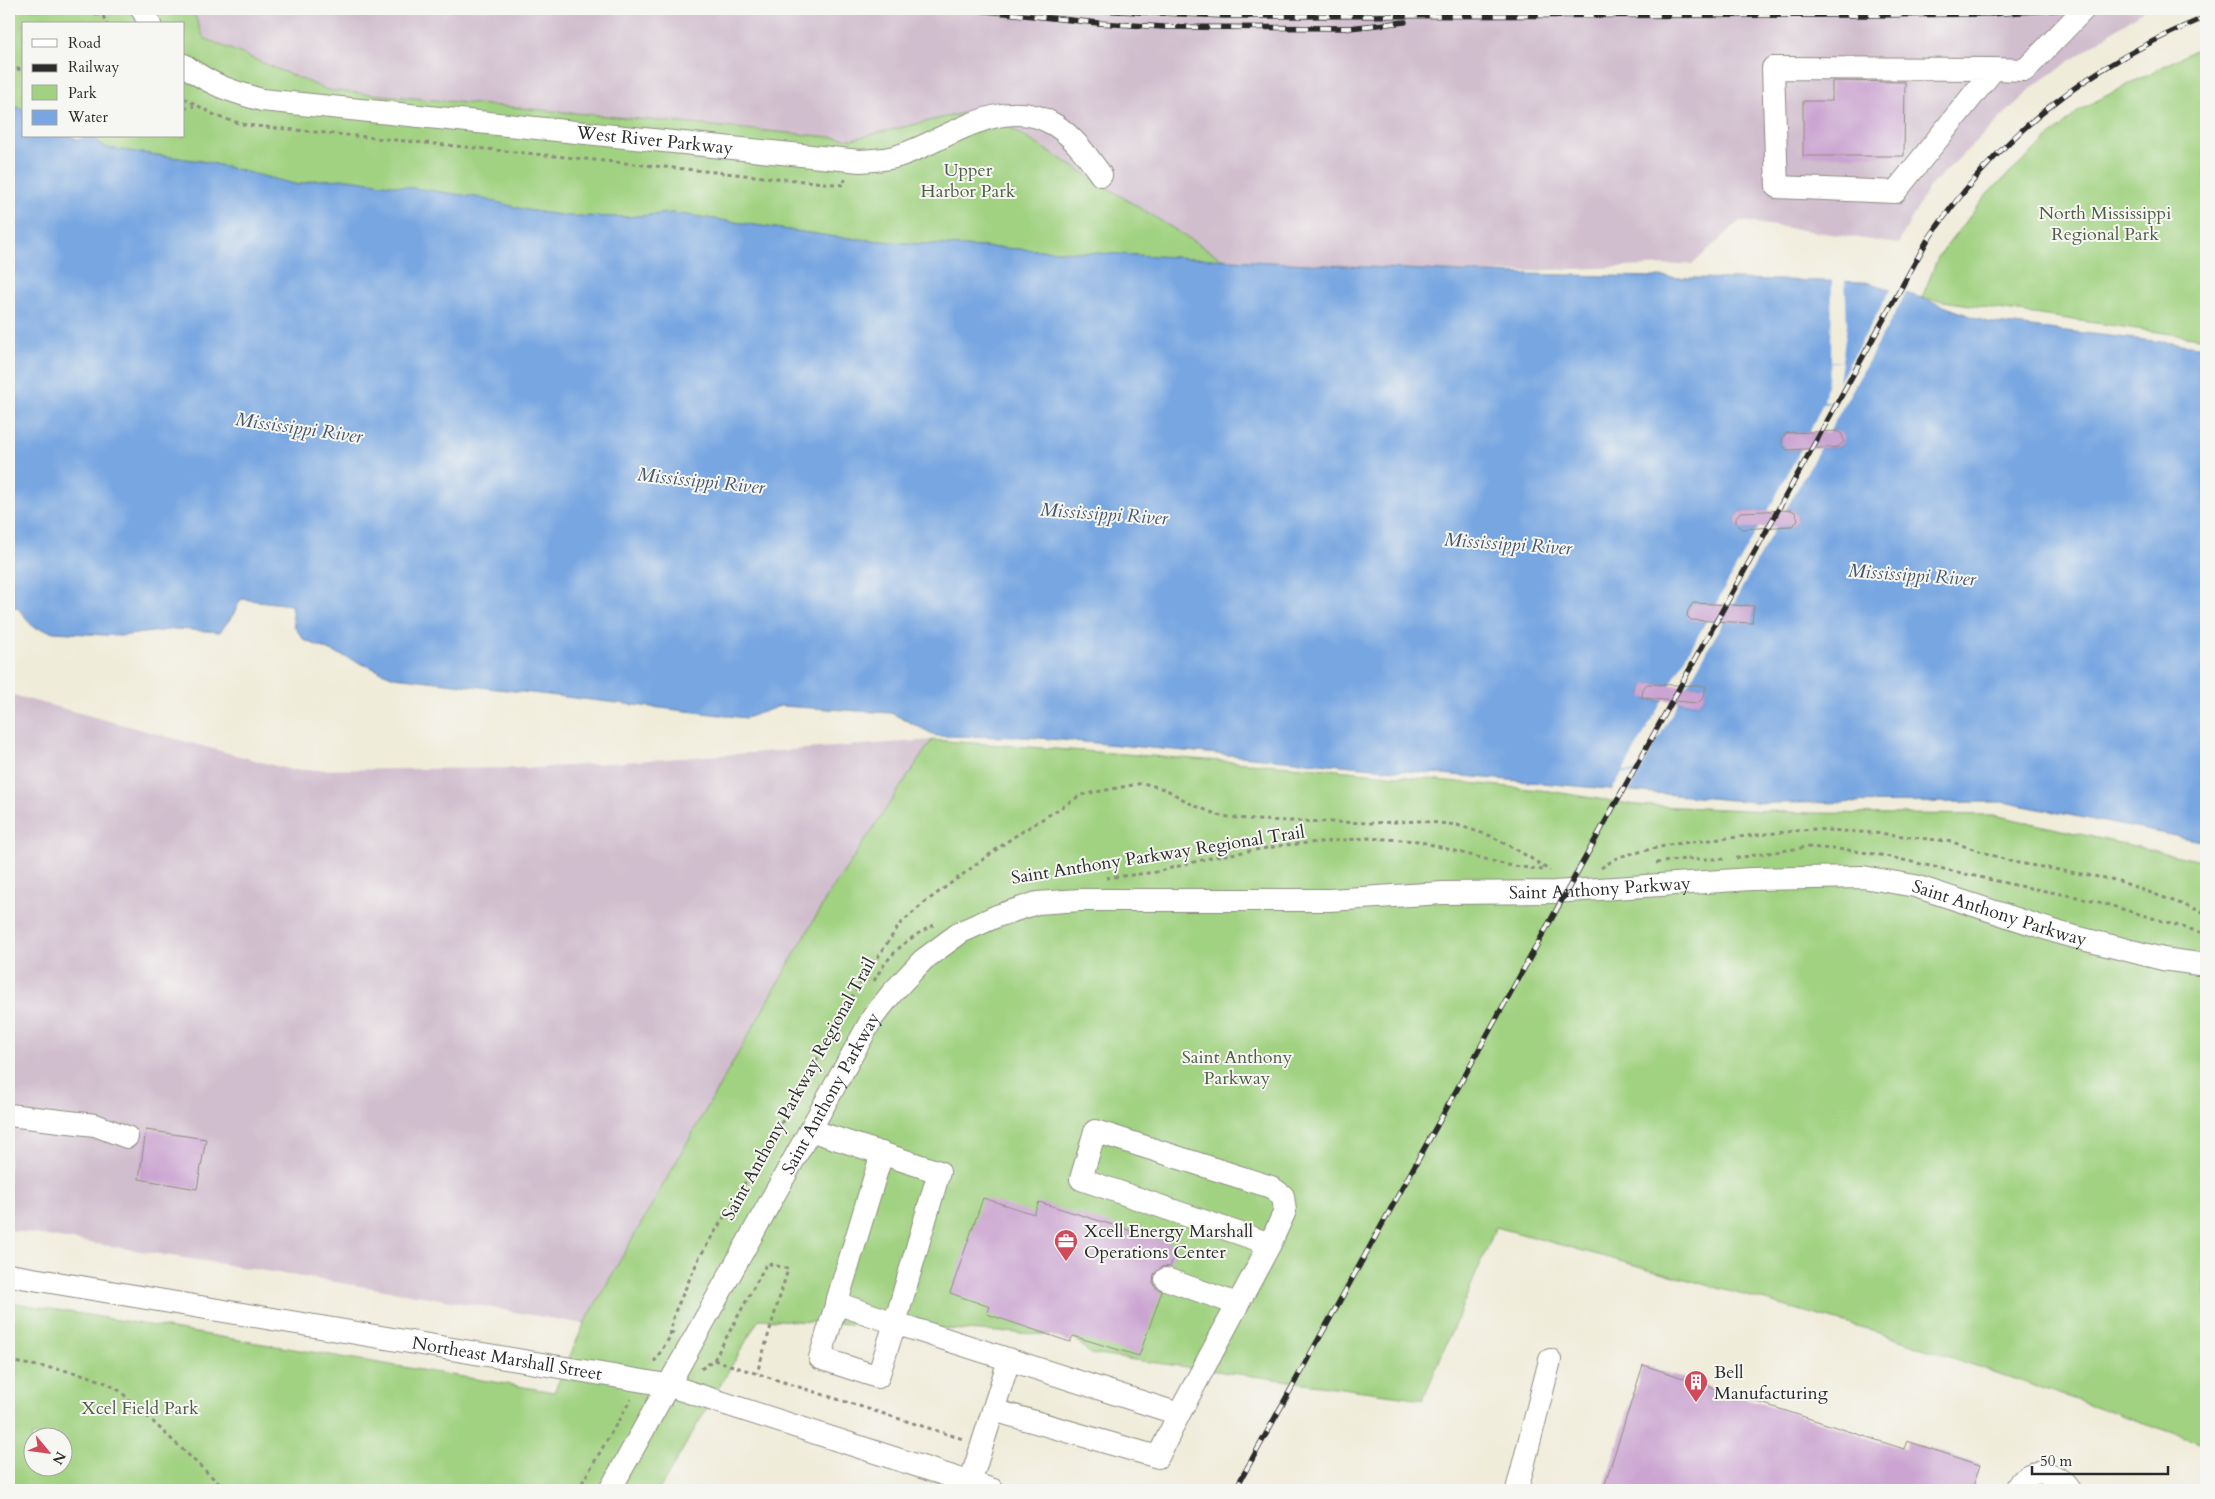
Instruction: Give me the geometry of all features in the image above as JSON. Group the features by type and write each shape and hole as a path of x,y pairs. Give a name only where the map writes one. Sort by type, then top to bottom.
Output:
{"street":[{"path":"142,9 149,22"},
{"path":"1994,70 1895,192 1777,187 1773,68 2025,70 2084,9"},
{"name":"West River Parkway","path":"185,66 204,80 225,90 262,100 860,162 898,156 974,123 1002,114 1033,115 1055,126 1083,150 1101,175"},
{"name":"Saint Anthony Parkway","path":"610,1490 873,1017 892,993 923,960 960,932 997,916 1037,903 1080,900 1329,900 1443,893 1554,892 1752,879 1864,877 1916,886 2072,936 2163,959 2206,965"},
{"path":"9,1115 95,1125 127,1137"},
{"path":"810,1130 882,1153 940,1172 878,1377 820,1358 882,1153"},
{"path":"993,1410 1158,1456 1270,1244 1285,1211 1283,1196 1272,1186 1095,1131 1081,1179 1270,1244"},
{"name":"Northeast Marshall Street","path":"9,1275 668,1385 993,1490"},
{"path":"1166,1279 1237,1304"},
{"path":"836,1303 1179,1414"},
{"path":"970,1483 1009,1360"},
{"path":"1517,1490 1550,1360"},
{"path":"2016,1490 2019,1482 2028,1474 2035,1472 2060,1479 2069,1490"}],"path":[{"path":"80,9 103,16 106,22"},
{"path":"9,66 22,70"},
{"path":"185,99 195,106 218,117 246,125 844,185"},
{"path":"185,109 195,106"},
{"name":"Saint Anthony Parkway Regional Trail","path":"669,1336 674,1314 699,1258 788,1112 852,996 900,924 924,903 1012,838 1080,795 1143,784 1167,790 1193,806 1222,816 1255,820 1372,823 1420,821 1457,825 1491,836 1550,871 1507,865 1418,841 1368,838 1285,845 1213,857 1156,872 1100,878"},
{"path":"1601,868 1618,857 1673,844 1813,829 1888,834 1952,842 2013,862 2116,880 2206,913"},
{"name":"Saint Anthony Parkway Regional Trail","path":"870,988 892,953 904,942 937,924"},
{"path":"700,1370 714,1360 767,1263 788,1269 757,1373"},
{"path":"656,1359 675,1328"},
{"path":"714,1360 982,1446"},
{"path":"9,1361 92,1376 108,1383 121,1392 226,1490"},
{"path":"578,1490 624,1411"}],"shaded area":[{"path":"192,9 2145,9 2034,86 1928,188 1898,244 1740,221 1693,264 1482,273 1224,260 980,110 852,139 327,90 204,38"},
{"path":"9,694 291,770 538,768 932,740 827,897 584,1324 9,1230"}],"green space":[{"name":"Upper Harbor Park","path":"9,9 192,9 204,38 327,90 852,139 980,109 1224,260 905,243 836,237 673,213 627,217 566,216 315,180 298,185 207,162 107,148 93,138 185,138 185,22 22,22 22,108 9,105"},
{"name":"North Mississippi Regional Park","path":"2206,44 2206,339 1922,298 1938,257 1989,192 2081,109"},
{"name":"Saint Anthony Parkway","path":"932,740 1317,768 1549,791 1636,805 1810,813 1994,815 2206,862 2206,1444 1867,1329 1496,1227 1423,1399 1090,1354 1073,1336 759,1319 659,1490 9,1490 9,1302 554,1392 584,1324 827,897"}],"water":[{"name":"Mississippi River","path":"9,105 22,108 22,138 75,138 79,140 82,138 93,138 107,148 207,162 298,185 315,180 349,179 477,197 527,210 566,216 627,217 673,213 836,237 905,243 1482,273 1866,282 1922,298 1987,322 2206,347 2206,842 2003,802 1765,803 1028,737 937,736 891,713 780,706 746,718 394,677 304,640 294,626 291,605 241,599 233,615 220,632 176,629 120,636 54,632 33,627 18,608 12,607 9,610","holes":["1837,431 1844,442 1838,447 1787,450 1782,442 1786,433","1791,510 1796,513 1798,521 1792,526 1741,529 1736,524 1736,518 1740,512","1693,603 1751,606 1754,609 1752,620 1748,622 1687,616 1688,610","1647,684 1701,686 1705,689 1704,697 1698,703 1646,699 1642,695 1643,689"]}],"pier":[{"path":"1832,279 1845,279 1847,325 1842,361 1831,361"},
{"path":"1892,287 1907,291 1828,434 1808,435 1823,403 1841,401 1824,401 1831,362 1842,361 1839,382"},
{"path":"1821,446 1784,513 1767,513 1802,447"},
{"path":"1777,524 1731,608 1714,607 1760,525"},
{"path":"1708,618 1725,619 1686,688 1669,687"},
{"path":"1664,698 1680,699 1640,772 1623,771"},
{"path":"1622,773 1639,774 1628,793 1611,792"}],"building":[{"path":"1832,81 1905,82 1904,156 1803,156 1803,101 1832,101"},
{"path":"1837,431 1842,434 1844,442 1838,447 1787,450 1782,445 1782,439 1786,433"},
{"path":"1791,510 1796,513 1798,521 1792,526 1741,529 1736,524 1736,518 1740,512"},
{"path":"1693,603 1754,606 1752,623 1691,620 1687,616 1688,610"},
{"path":"1647,684 1706,686 1704,697 1698,703 1642,698 1643,689"},
{"path":"146,1130 206,1139 197,1189 139,1179"},
{"name":"Xcell Energy Marshall Operations Center","path":"983,1198 1034,1214 1039,1202 1177,1245 1170,1267 1163,1266 1154,1274 1153,1282 1156,1288 1162,1291 1139,1356 1073,1336 1070,1342 987,1314 990,1307 950,1293"},
{"name":"Bell Manufacturing","path":"1643,1365 1904,1449 1907,1441 1980,1465 1972,1490 1603,1490"}],"railway":[{"path":"968,9 1098,23 1164,27 1349,28 1405,22"},
{"path":"1077,9 1225,16 1990,14 2066,9"},
{"path":"1235,1490 1927,241 1955,202 1985,167 2049,107 2084,81 2122,58 2206,17"}],"place":[{"name":"Xcell Energy Marshall Operations Center","path":"1066,1262"},
{"name":"Bell Manufacturing","path":"1696,1403"}],"park label":[{"name":"Xcel Field Park","path":"140,1408"}]}
